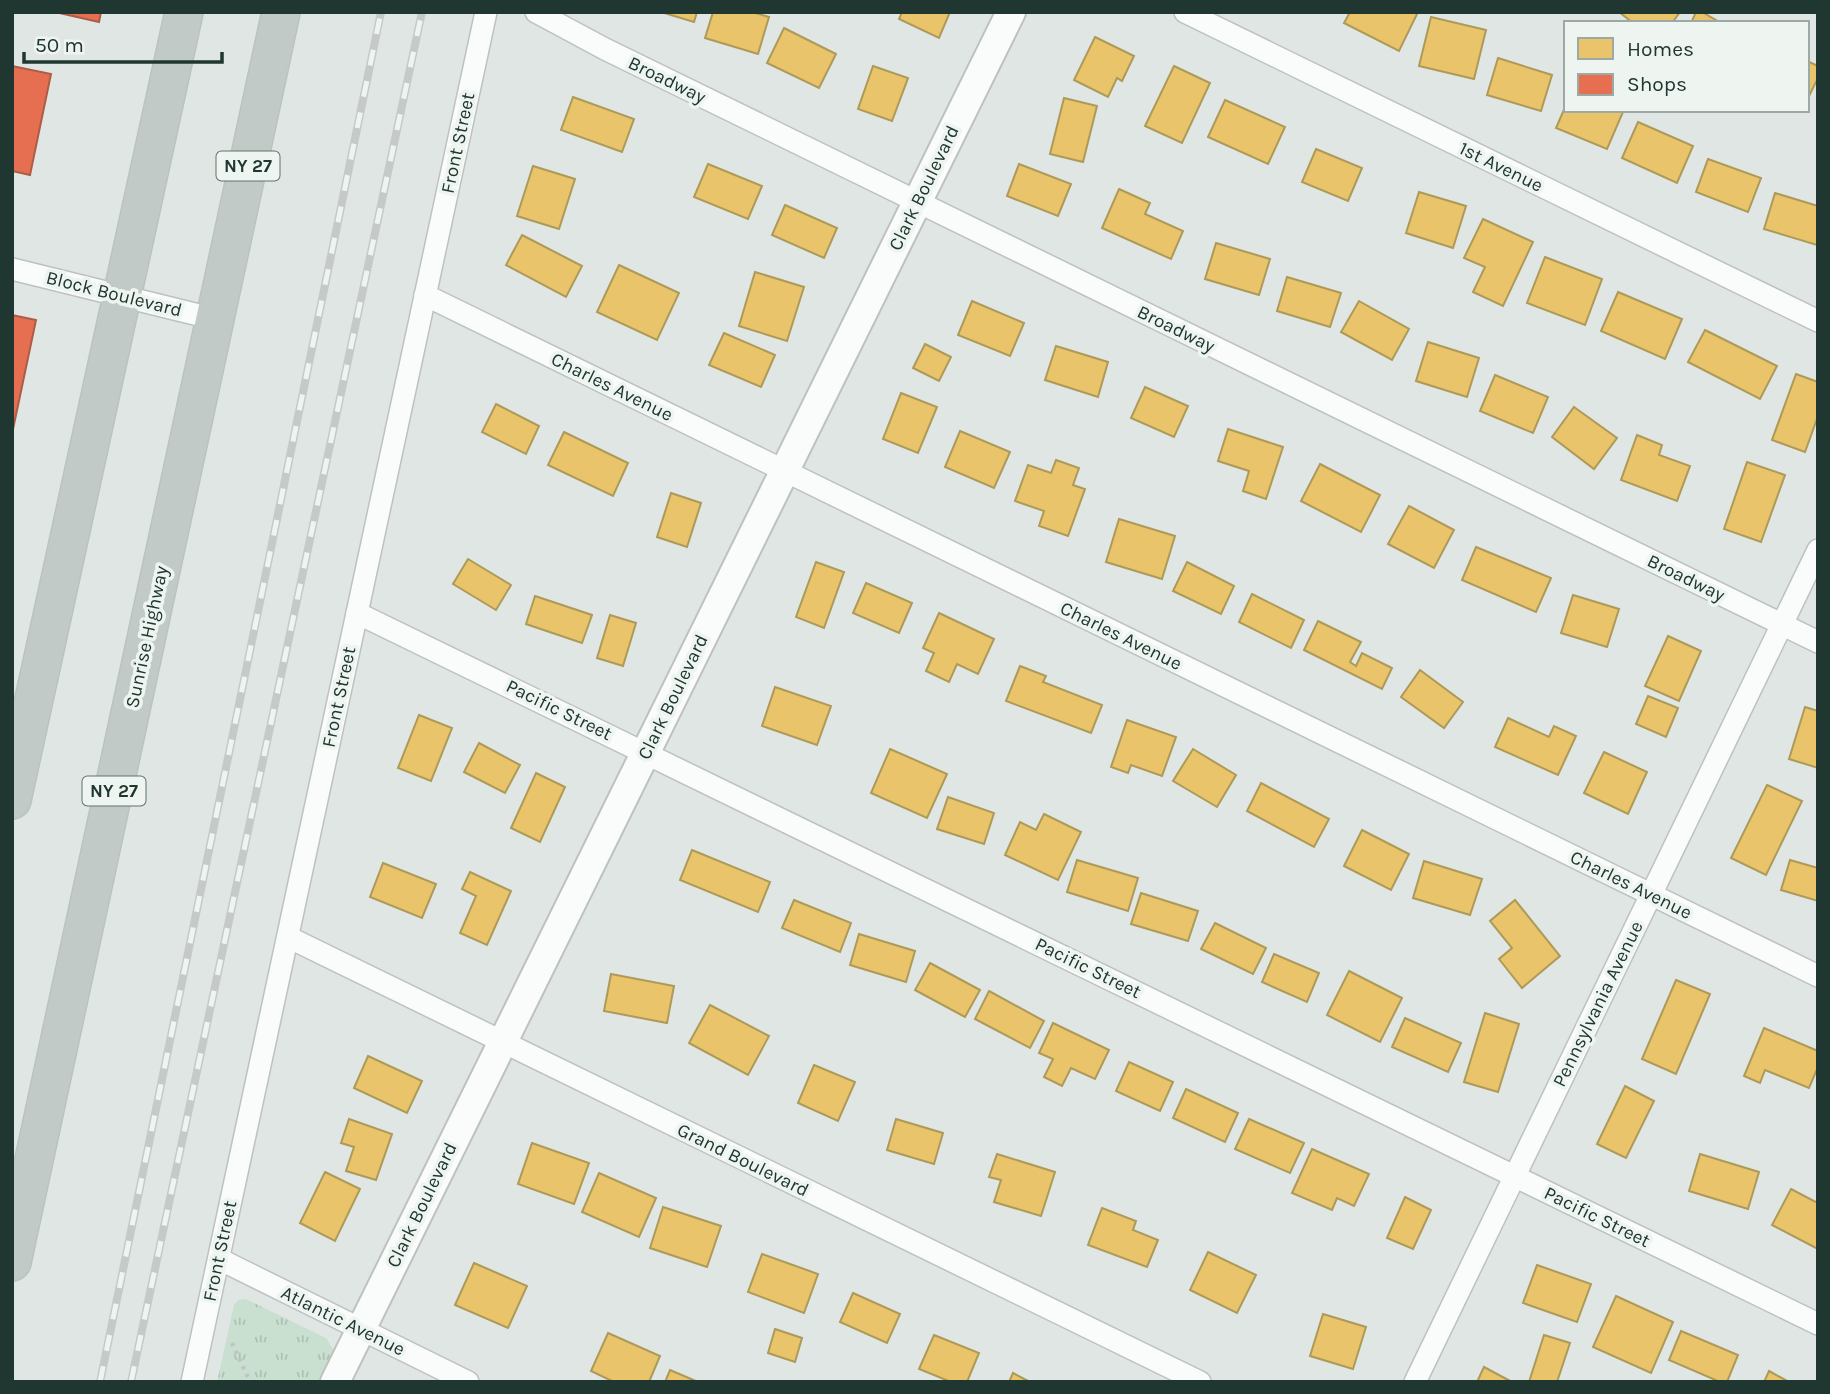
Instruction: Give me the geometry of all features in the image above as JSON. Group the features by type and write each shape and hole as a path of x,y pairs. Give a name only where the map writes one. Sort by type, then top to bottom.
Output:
{"highway":[{"path":"12,800 184,12"},
{"name":"Sunrise Highway","path":"12,1262 281,12"},
{"path":"12,1159 61,1035"}],"street":[{"name":"Front Street","path":"192,1382 486,12"},
{"name":"Broadway","path":"536,12 917,202 1818,642"},
{"name":"Clark Boulevard","path":"335,1382 1011,12"},
{"name":"1st Avenue","path":"1185,12 1818,321"},
{"name":"Block Boulevard","path":"12,269 215,320"},
{"name":"Charles Avenue","path":"425,295 1818,976"},
{"name":"Pennsylvania Avenue","path":"1415,1382 1818,550"},
{"name":"Pacific Street","path":"357,613 646,751 1818,1325"},
{"name":"Grand Boulevard","path":"288,937 1199,1382"},
{"name":"Atlantic Avenue","path":"219,1259 468,1382"}],"path":[{"path":"232,1343 250,1382"}],"green space":[{"path":"246,1299 326,1338 334,1351 319,1382 217,1382 234,1305 238,1300"}],"building: Homes":[{"path":"661,12 697,12 694,22"},
{"path":"713,12 752,12 769,17 758,54 705,38"},
{"path":"902,12 950,12 939,38 899,19"},
{"path":"1350,12 1418,12 1399,51 1344,23"},
{"path":"1619,12 1680,12 1673,21 1630,21"},
{"path":"1696,12 1702,12 1718,21 1692,21"},
{"path":"1431,17 1486,30 1474,79 1419,66"},
{"path":"784,28 836,54 819,88 767,63"},
{"path":"1095,37 1134,56 1122,81 1117,78 1108,97 1074,80"},
{"path":"1498,58 1552,75 1541,111 1487,95"},
{"path":"1809,62 1818,66 1818,78 1809,96"},
{"path":"873,66 908,78 892,121 858,109"},
{"path":"1174,66 1210,83 1182,143 1145,126"},
{"path":"573,97 634,119 622,152 561,130"},
{"path":"1064,98 1097,106 1083,162 1050,154"},
{"path":"1225,100 1285,127 1268,164 1208,137"},
{"path":"1564,110 1564,112 1623,112 1607,149 1556,128"},
{"path":"1638,122 1693,146 1677,183 1622,158"},
{"path":"1316,149 1362,168 1348,201 1302,182"},
{"path":"1708,159 1761,178 1748,212 1696,192"},
{"path":"708,164 762,186 748,219 694,197"},
{"path":"1019,164 1071,184 1058,216 1007,196"},
{"path":"533,166 575,179 559,229 517,216"},
{"path":"1119,189 1150,203 1145,214 1183,231 1171,259 1102,228"},
{"path":"1419,192 1466,206 1453,248 1406,233"},
{"path":"1775,193 1818,206 1817,245 1764,229"},
{"path":"785,205 837,228 824,258 772,235"},
{"path":"1483,219 1533,242 1503,306 1473,292 1485,267 1464,258"},
{"path":"522,235 582,266 566,297 506,265"},
{"path":"1216,243 1270,259 1259,295 1205,279"},
{"path":"1545,257 1602,279 1585,325 1527,303"},
{"path":"619,265 679,293 657,340 597,312"},
{"path":"755,272 804,287 787,341 739,326"},
{"path":"1287,277 1341,293 1330,327 1277,311"},
{"path":"1618,292 1682,319 1665,359 1601,331"},
{"path":"972,301 1024,323 1010,356 958,335"},
{"path":"1359,301 1409,329 1392,360 1341,332"},
{"path":"1705,330 1777,366 1760,399 1688,362"},
{"path":"724,333 775,355 761,387 709,365"},
{"path":"1428,342 1479,358 1467,397 1416,381"},
{"path":"925,344 951,357 939,381 913,368"},
{"path":"1056,346 1108,362 1098,397 1045,380"},
{"path":"1796,374 1818,382 1818,416 1805,452 1772,440"},
{"path":"1495,375 1548,397 1533,433 1480,411"},
{"path":"1145,387 1188,406 1174,437 1131,418"},
{"path":"901,393 937,407 918,453 883,439"},
{"path":"496,404 539,426 526,454 482,432"},
{"path":"1574,407 1617,438 1594,469 1552,437"},
{"path":"1228,429 1283,447 1266,499 1243,491 1249,471 1218,461"},
{"path":"960,431 1010,452 994,488 945,467"},
{"path":"564,432 628,463 613,496 548,465"},
{"path":"1637,435 1662,445 1659,455 1690,466 1677,501 1621,480"},
{"path":"1056,460 1079,468 1073,485 1085,489 1068,536 1039,526 1044,511 1015,501 1028,465 1051,473"},
{"path":"1747,462 1785,475 1761,542 1724,529"},
{"path":"1320,464 1380,495 1361,532 1301,501"},
{"path":"671,493 701,503 687,547 657,537"},
{"path":"1409,506 1454,530 1434,568 1388,544"},
{"path":"1119,519 1175,536 1162,579 1106,562"},
{"path":"1476,547 1551,578 1536,612 1462,580"},
{"path":"468,559 511,585 496,610 453,584"},
{"path":"816,562 844,572 824,628 796,617"},
{"path":"1187,562 1234,586 1221,614 1173,591"},
{"path":"866,583 912,603 899,633 853,613"},
{"path":"1252,594 1304,620 1291,648 1239,622"},
{"path":"1573,595 1619,609 1607,647 1561,633"},
{"path":"535,596 592,615 582,643 526,624"},
{"path":"939,613 994,639 978,674 957,664 949,682 926,671 934,653 923,648"},
{"path":"610,615 636,623 623,666 597,658"},
{"path":"1318,621 1361,642 1350,662 1356,666 1362,653 1392,668 1382,689 1304,650"},
{"path":"1668,636 1701,651 1679,701 1645,686"},
{"path":"1020,666 1046,676 1043,682 1102,705 1091,733 1006,701"},
{"path":"1420,670 1463,702 1444,728 1401,697"},
{"path":"775,687 831,706 817,745 762,726"},
{"path":"1648,696 1678,708 1666,737 1636,724"},
{"path":"1805,707 1818,711 1818,768 1789,759"},
{"path":"419,715 452,728 431,781 398,768"},
{"path":"1508,718 1549,737 1554,726 1576,736 1558,775 1495,747"},
{"path":"1127,720 1176,737 1162,776 1131,765 1128,773 1111,767"},
{"path":"479,743 520,765 505,793 464,772"},
{"path":"890,749 947,774 927,818 871,793"},
{"path":"1193,749 1236,775 1217,807 1173,781"},
{"path":"1604,752 1647,772 1628,814 1584,793"},
{"path":"536,773 565,787 540,842 511,828"},
{"path":"1261,783 1329,819 1314,847 1247,811"},
{"path":"1767,785 1802,801 1766,875 1731,858"},
{"path":"948,797 994,813 984,844 937,829"},
{"path":"1044,814 1081,832 1058,880 1005,855 1020,822 1036,830"},
{"path":"1362,830 1409,854 1391,890 1344,866"},
{"path":"692,850 770,882 758,912 680,880"},
{"path":"1077,860 1138,878 1128,911 1067,892"},
{"path":"1790,860 1818,868 1818,901 1781,890"},
{"path":"1424,861 1482,879 1470,915 1413,898"},
{"path":"383,863 436,884 422,918 370,897"},
{"path":"470,872 511,891 487,945 460,933 476,896 462,889"},
{"path":"1141,893 1198,911 1188,941 1131,924"},
{"path":"794,900 851,923 840,952 782,928"},
{"path":"1515,900 1560,956 1522,988 1499,959 1512,948 1490,921"},
{"path":"1215,923 1266,948 1253,974 1201,949"},
{"path":"859,934 915,951 906,982 850,965"},
{"path":"1274,954 1319,973 1307,1002 1262,982"},
{"path":"930,963 980,990 965,1017 915,990"},
{"path":"1349,971 1402,998 1380,1042 1327,1015"},
{"path":"611,974 674,986 667,1023 604,1011"},
{"path":"1676,980 1710,994 1676,1074 1642,1059"},
{"path":"989,991 1044,1021 1030,1048 975,1019"},
{"path":"710,1005 769,1036 748,1075 689,1043"},
{"path":"1485,1013 1519,1024 1498,1092 1464,1082"},
{"path":"1405,1018 1461,1043 1448,1072 1392,1047"},
{"path":"1053,1023 1109,1050 1095,1079 1071,1068 1062,1086 1044,1077 1053,1059 1039,1053"},
{"path":"1764,1028 1818,1051 1818,1067 1809,1088 1765,1070 1760,1083 1744,1076"},
{"path":"368,1056 422,1081 407,1113 354,1088"},
{"path":"1129,1062 1173,1082 1160,1111 1116,1091"},
{"path":"814,1065 855,1082 838,1121 798,1103"},
{"path":"1625,1086 1654,1101 1626,1158 1597,1144"},
{"path":"1186,1089 1238,1113 1225,1142 1173,1118"},
{"path":"349,1119 392,1134 376,1180 346,1171 354,1147 341,1143"},
{"path":"896,1119 943,1133 934,1164 887,1150"},
{"path":"1249,1119 1304,1143 1290,1173 1235,1149"},
{"path":"532,1143 589,1163 574,1204 518,1184"},
{"path":"1312,1149 1369,1174 1354,1206 1337,1198 1332,1210 1292,1193"},
{"path":"997,1154 1055,1172 1041,1216 994,1202 1001,1180 989,1177"},
{"path":"1700,1154 1759,1172 1748,1209 1689,1191"},
{"path":"325,1172 360,1189 335,1241 300,1223"},
{"path":"599,1173 656,1198 639,1237 582,1212"},
{"path":"1791,1189 1818,1203 1818,1249 1772,1225"},
{"path":"1405,1197 1431,1210 1413,1249 1387,1238"},
{"path":"663,1207 721,1226 707,1267 650,1248"},
{"path":"1102,1208 1136,1221 1133,1230 1158,1240 1147,1267 1088,1245"},
{"path":"1208,1252 1256,1275 1237,1313 1190,1290"},
{"path":"762,1254 818,1274 804,1313 748,1292"},
{"path":"474,1263 527,1286 508,1328 455,1305"},
{"path":"1537,1265 1591,1284 1577,1322 1523,1303"},
{"path":"853,1293 900,1314 887,1343 840,1322"},
{"path":"1616,1296 1673,1322 1651,1373 1593,1347"},
{"path":"1323,1314 1366,1327 1353,1369 1310,1356"},
{"path":"775,1329 802,1338 795,1362 768,1353"},
{"path":"1681,1331 1738,1355 1727,1382 1720,1382 1669,1360"},
{"path":"608,1333 660,1356 649,1382 614,1382 591,1371"},
{"path":"934,1335 979,1353 967,1382 951,1382 919,1369"},
{"path":"1544,1335 1570,1343 1557,1382 1529,1382"},
{"path":"1484,1367 1512,1382 1477,1382"},
{"path":"670,1370 698,1382 665,1382"},
{"path":"1769,1371 1789,1382 1764,1382"},
{"path":"1013,1373 1030,1382 1009,1382"}],"building: Shops":[{"path":"55,12 101,12 99,22"},
{"path":"12,66 51,74 30,175 12,171"},
{"path":"12,315 36,320 12,434"}],"railway":[{"path":"100,1382 381,12"},
{"path":"131,1382 422,12"}]}
